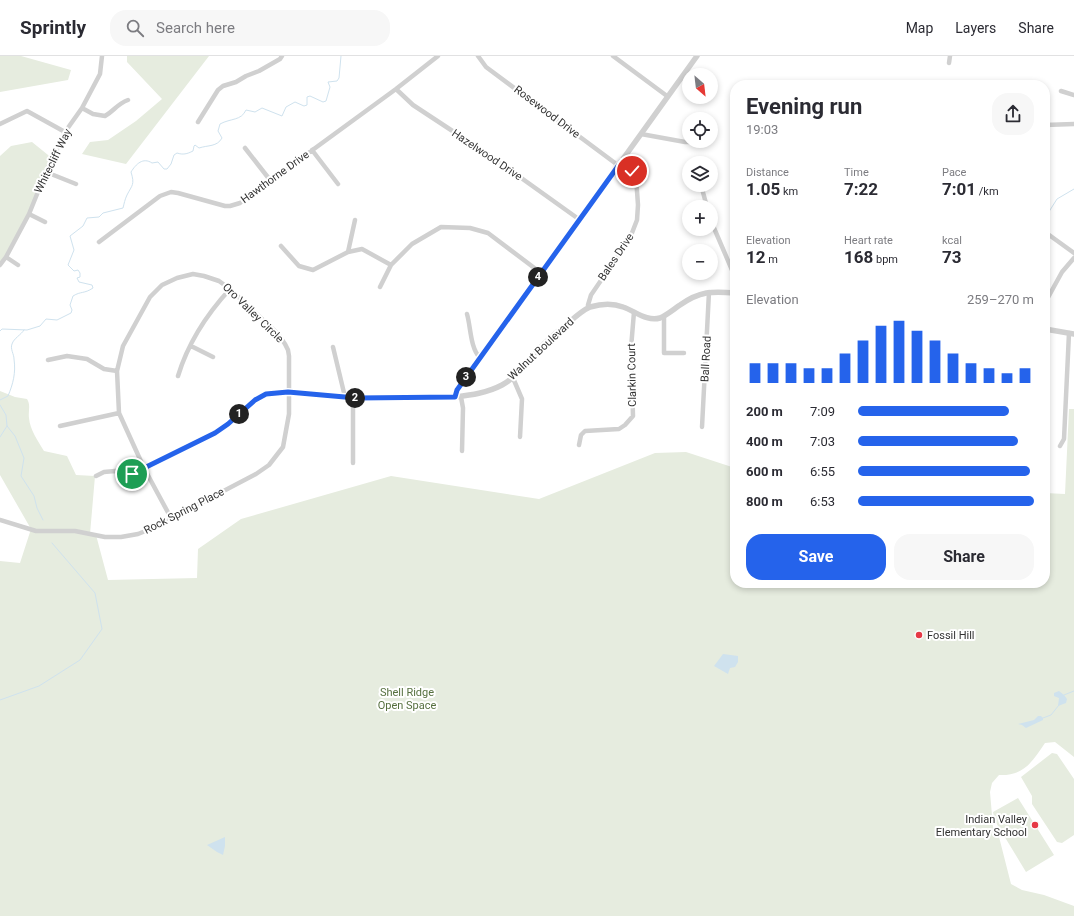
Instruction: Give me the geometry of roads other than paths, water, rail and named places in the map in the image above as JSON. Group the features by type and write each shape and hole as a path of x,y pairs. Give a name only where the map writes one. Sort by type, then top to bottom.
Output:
{"street":[{"name":"Whitecliff Way","path":"0,265 6,257 29,214 46,172 66,132 82,108 100,74 102,56"},
{"path":"198,122 218,90 223,86 236,82 259,71 280,59 282,56"},
{"name":"Hawthorne Drive","path":"99,242 166,193 178,193 225,206 240,203 396,89 438,56"},
{"name":"Rosewood Drive","path":"478,56 486,67 620,164"},
{"path":"613,56 667,96"},
{"path":"462,451 463,408 458,397 457,390 697,56"},
{"path":"949,63 950,56"},
{"name":"Hazelwood Drive","path":"396,89 413,105 492,157 580,220"},
{"path":"1061,91 1074,95"},
{"path":"82,108 93,114 105,116 113,112 118,104 128,100"},
{"path":"0,124 27,111 66,132"},
{"path":"1050,125 1074,124"},
{"path":"641,134 682,141"},
{"path":"245,148 270,180"},
{"path":"312,150 338,184"},
{"name":"Bales Drive","path":"588,308 591,295 630,238 637,220 638,205 636,177 632,171 620,164"},
{"path":"46,172 76,184"},
{"path":"29,214 45,222"},
{"path":"348,252 355,220"},
{"path":"380,287 391,265 412,244 440,227 476,229 488,233 541,273"},
{"path":"717,236 730,265"},
{"path":"1050,236 1074,253"},
{"path":"282,246 299,266 313,270 348,252 362,249 391,265"},
{"path":"6,257 18,265"},
{"path":"1050,294 1062,272 1074,258"},
{"name":"Oro Valley Circle","path":"172,518 144,468 119,413 117,371 123,346 150,297 162,285 176,278 193,274 220,281 278,334 285,344 289,356 289,414 283,447"},
{"path":"178,376 203,322 230,289"},
{"path":"684,353 664,353 664,316 694,296 709,292 730,293"},
{"name":"Ball Road","path":"702,427 709,292"},
{"name":"Walnut Boulevard","path":"96,476 104,472 115,471 132,474 215,433 228,424 255,400 266,394 288,392 353,398 458,397 482,393 513,378 544,344 562,327 588,308 604,304 615,305 652,318 664,316"},
{"name":"Clarkin Court","path":"579,445 581,435 585,431 619,429 633,416 631,348 634,312"},
{"path":"467,314 474,346 480,358"},
{"path":"1050,330 1072,333 1064,439 1060,446"},
{"path":"191,346 213,357"},
{"path":"333,347 345,397"},
{"path":"48,360 67,356 87,359 104,369 117,371"},
{"path":"513,378 522,399 520,436"},
{"path":"353,398 353,463"},
{"path":"60,426 119,413"},
{"name":"Rock Spring Place","path":"0,520 36,531 75,531 105,537 121,537 138,534 153,528 256,474 269,465 283,447"}],"water":[{"path":"723,654 738,656 738,662 735,667 730,668 728,674 714,666"},
{"path":"1059,691 1067,699 1066,703 1058,706 1059,698 1054,696 1054,693"},
{"path":"1038,716 1041,716 1043,720 1026,728 1018,724 1034,720"},
{"path":"225,837 223,855 207,845"}],"waterway":[{"path":"0,331 2,329 27,330 40,326 46,319 57,320 71,313 72,310 70,305 73,296 93,288 92,285 79,282 77,278 80,277 80,273 78,270 74,271 68,265 74,250 70,236 83,226 87,218 99,217 103,213 123,208 126,197 132,185 133,180 131,172 137,164 143,161 149,161 152,163 158,162 164,169 167,169 171,164 174,155 177,153 183,154 191,152 193,151 195,145 199,148 218,143 222,138 218,131 220,124 238,118 244,114 246,110 255,112 262,108 282,116 286,107 295,102 304,106 307,105 307,97 310,96 323,102 326,101 330,87 328,82 337,81 339,78 341,56"},
{"path":"1050,210 1057,199 1074,189"},
{"path":"0,400 8,396 14,378 15,364 11,348 12,344 24,330"},
{"path":"0,405 6,415 7,426 15,436 24,458 21,476 34,496 37,508 43,520"},
{"path":"0,437 7,426"},
{"path":"0,700 39,686 80,660 102,629 95,593 52,543"},
{"path":"1064,695 1074,691"},
{"path":"1043,718 1051,715 1059,705"}],"place":[{"name":"Fossil Hill","path":"919,635"},
{"name":"Indian Valley Elementary School","path":"1035,825"}],"park label":[{"name":"Shell Ridge Open Space","path":"407,698"}]}
